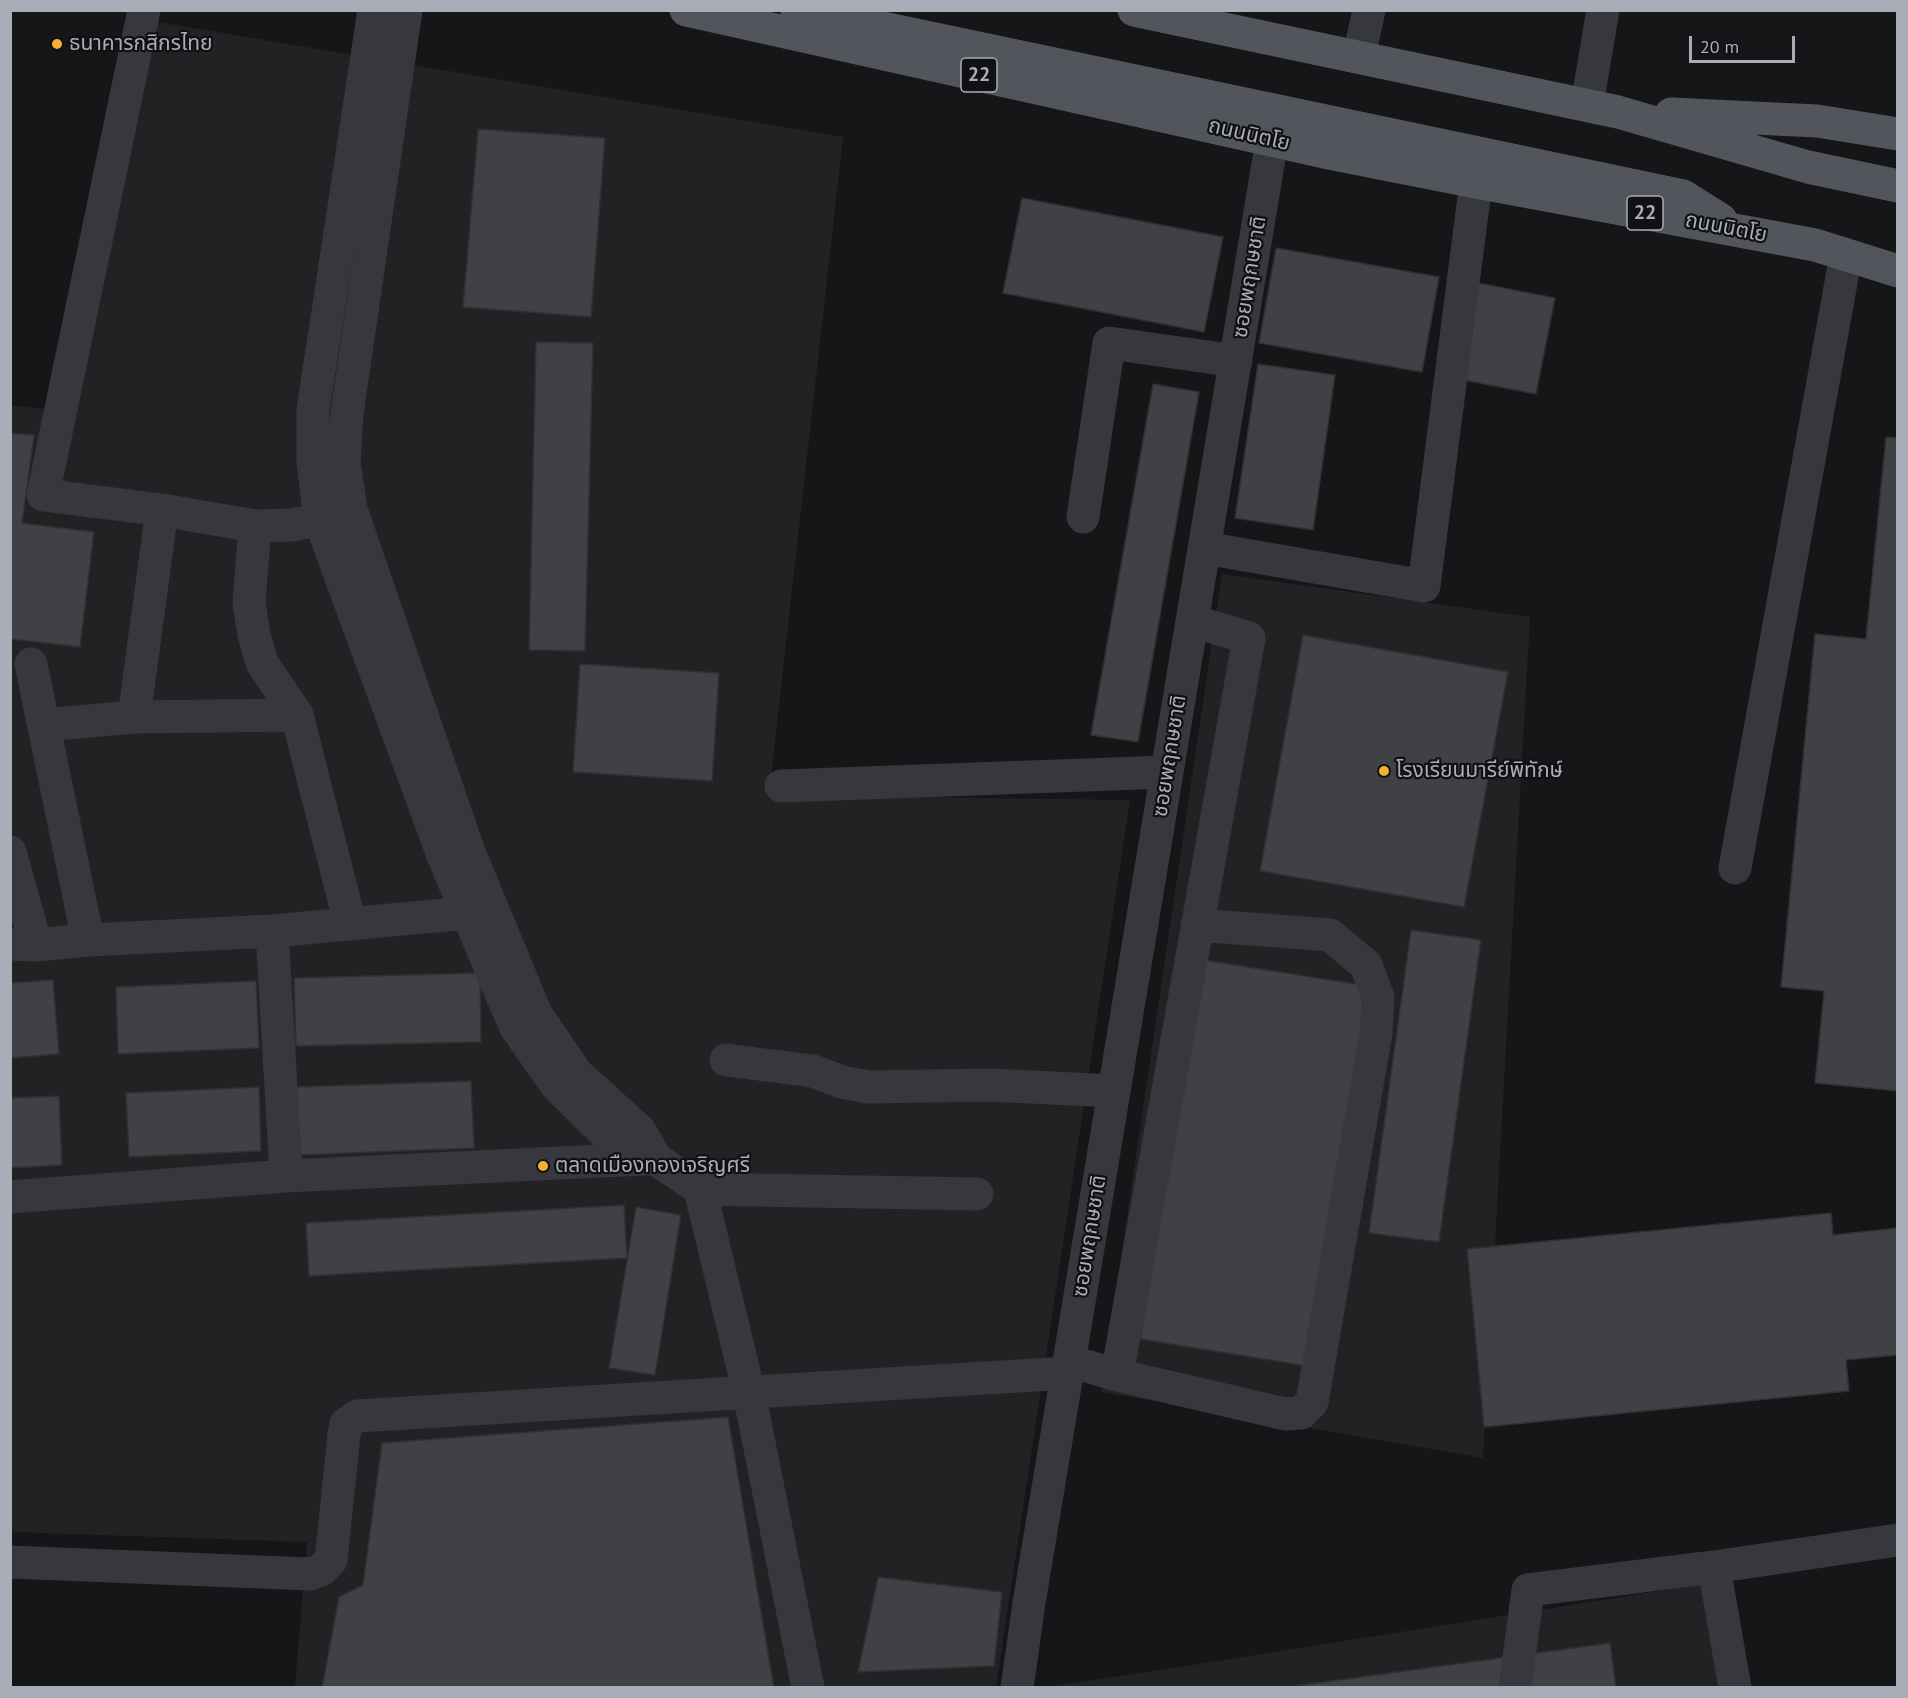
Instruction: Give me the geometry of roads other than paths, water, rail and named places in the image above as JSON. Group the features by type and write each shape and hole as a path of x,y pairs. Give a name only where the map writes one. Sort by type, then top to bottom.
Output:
{"main road":[{"name":"ถนนนิตโย","path":"686,10 1272,140 1476,182 1815,245 1898,271"},
{"path":"797,10 1683,196 1735,229"},
{"path":"1134,10 1618,111 1808,167 1898,186"},
{"path":"1618,111 1817,121 1898,134"},
{"name":"ถนนนิตโย","path":"1815,245 1898,251"}],"street":[{"path":"144,10 43,495 162,510 255,526 292,525 320,520 351,509"},
{"path":"374,10 313,410 313,462 320,520 444,858 479,908"},
{"path":"406,10 347,413 344,462 351,509 465,841 479,908 515,1026 556,1086 619,1147 656,1159 700,1189 978,1194"},
{"path":"1359,57 1369,10"},
{"path":"1587,105 1603,10"},
{"name":"ซอยพฤกษชาติ","path":"1017,1688 1029,1603 1272,140"},
{"path":"1205,548 1424,586 1476,182"},
{"path":"1736,868 1846,255"},
{"path":"1083,517 1109,343 1236,361"},
{"path":"134,717 162,510"},
{"path":"255,526 249,603 254,635 262,663 297,715 350,923"},
{"path":"1117,1375 1248,638 1192,621"},
{"path":"31,664 88,940"},
{"path":"45,725 134,717 297,715"},
{"path":"781,786 1167,772"},
{"path":"10,852 23,944 272,931 479,908"},
{"path":"10,1562 310,1574 321,1570 331,1560 346,1424 357,1416 750,1393 1068,1367 1117,1375 1285,1414 1301,1413 1312,1402 1376,1033 1378,998 1366,965 1330,935 1197,925"},
{"path":"272,931 286,1176"},
{"path":"726,1060 813,1071 842,1082 868,1087 990,1085 1114,1091"},
{"path":"10,1197 286,1176 656,1159"},
{"path":"700,1189 750,1393 808,1688"},
{"path":"1515,1688 1528,1590 1714,1567 1898,1540"},
{"path":"1714,1567 1735,1688"}],"place":[{"name":"ธนาคารกสิกรไทย","path":"57,44"},
{"name":"โรงเรียนมารีย์พิทักษ์","path":"1384,771"},
{"name":"ตลาดเมืองทองเจริญศรี","path":"543,1166"}]}
